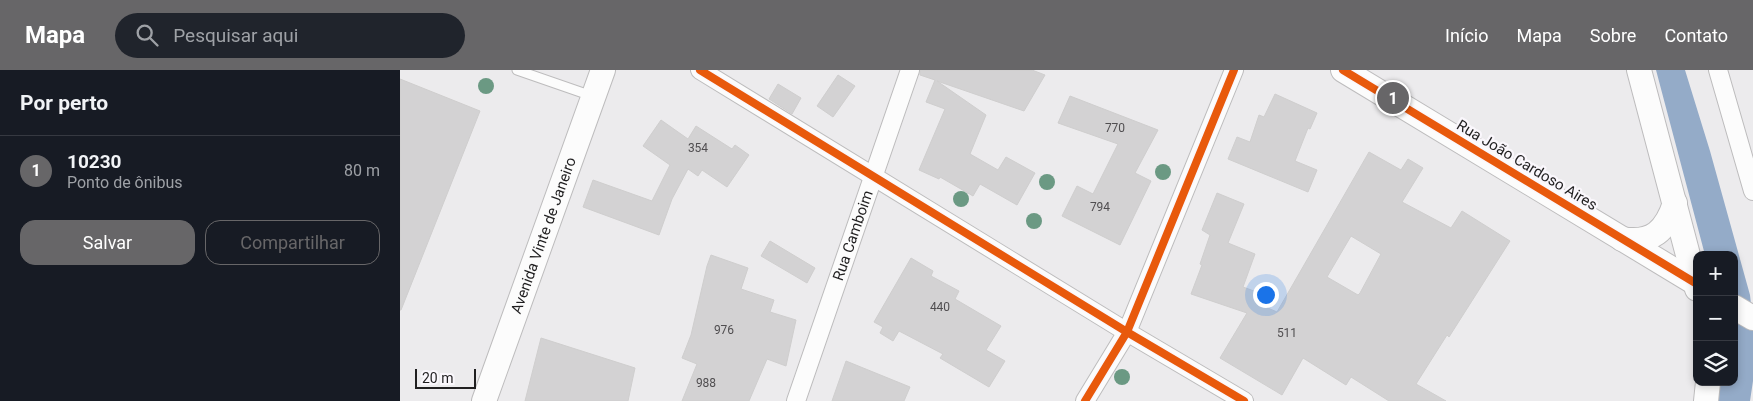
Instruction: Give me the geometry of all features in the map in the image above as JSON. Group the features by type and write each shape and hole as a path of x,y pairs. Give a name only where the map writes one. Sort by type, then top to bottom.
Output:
{"street":[{"name":"Avenida Vinte de Janeiro","path":"484,401 603,70"},
{"path":"700,70 1126,332 1244,401"},
{"name":"Rua Camboim","path":"796,401 910,70"},
{"path":"1085,401 1126,332 1234,70"},
{"name":"Rua João Cardoso Aires","path":"1343,70 1693,284"},
{"path":"1639,70 1693,274"},
{"path":"1718,70 1753,191"},
{"path":"1622,239 1639,241 1656,234 1667,223 1675,203"},
{"path":"1738,309 1753,318"},
{"path":"1706,401 1708,386"}],"lane":[{"path":"517,70 593,96"}],"water":[{"path":"1656,70 1685,70 1738,251 1704,251"},
{"path":"1738,252 1750,295 1753,322 1753,381 1750,401 1716,401 1717,386 1738,386"}],"building":[{"path":"920,70 1032,70 1045,75 1024,111 937,81 986,115 970,154 998,170 1006,157 1035,173 1017,205 980,184 973,196 940,177 939,179 919,170 945,109 926,102 935,80 920,75"},
{"path":"838,75 855,86 833,117 817,106"},
{"path":"400,79 480,111 401,310 400,310"},
{"path":"778,84 801,98 792,114 769,99"},
{"path":"1275,94 1317,113 1310,129 1308,128 1295,161 1317,170 1308,192 1228,159 1237,137 1250,142 1259,115 1264,117"},
{"path":"1070,96 1158,130 1135,173 1151,181 1120,245 1062,216 1077,186 1093,194 1118,144 1058,123"},
{"path":"661,120 688,139 696,126 732,149 735,145 749,155 727,187 702,170 698,176 688,169 672,199 659,235 583,207 593,180 652,201 670,165 643,146"},
{"path":"1369,152 1401,170 1408,159 1423,168 1402,202 1451,228 1462,211 1510,241 1449,337 1447,335 1416,384 1446,401 1389,401 1351,377 1346,385 1303,358 1282,395 1220,358 1247,313 1191,294 1202,265 1200,264 1210,235 1202,230 1217,193 1244,204 1228,243 1255,254 1243,287 1265,295 1261,305 1277,312","holes":["1351,236 1381,254 1358,295 1327,277"]},
{"path":"770,241 815,268 807,283 761,256"},
{"path":"711,255 748,268 741,289 774,300 770,312 796,320 786,366 767,359 749,401 682,401 697,364 682,358 691,335"},
{"path":"911,258 933,271 931,276 959,291 955,299 1001,326 986,350 1005,361 989,387 940,358 943,354 899,331 893,341 880,333 883,327 874,322"},
{"path":"541,338 635,368 628,401 525,401"},
{"path":"846,361 910,387 904,401 832,401"}],"cycle path":[{"path":"700,70 1127,332 1244,401"},
{"path":"1085,401 1127,332 1234,70"},
{"path":"1343,70 1693,282"}],"place":[{"name":"10230","path":"1393,98"}]}
